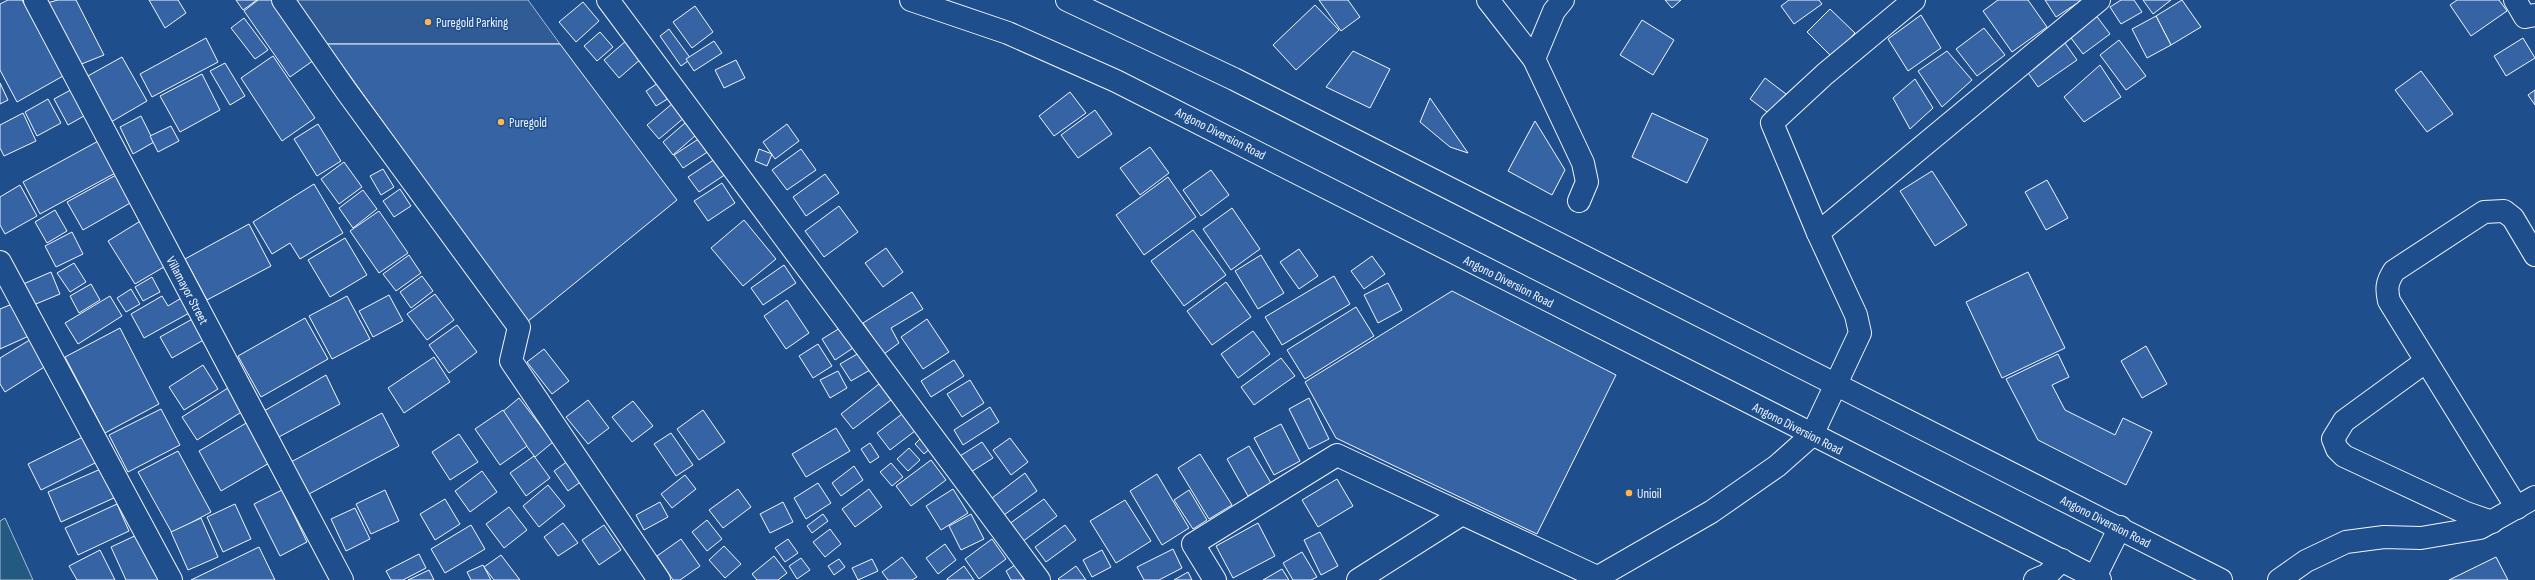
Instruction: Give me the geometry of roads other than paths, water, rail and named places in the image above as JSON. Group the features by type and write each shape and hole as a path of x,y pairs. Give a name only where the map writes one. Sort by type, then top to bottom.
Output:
{"street":[{"name":"Villamayor Street","path":"35,0 342,580"},
{"path":"283,0 347,92 519,327 511,361 659,580"},
{"path":"608,0 1039,580"},
{"name":"Angono Diversion Road","path":"911,0 962,8 1116,81 2097,579"},
{"name":"Angono Diversion Road","path":"1067,0 1234,79 2120,527 2221,580"},
{"path":"1488,0 1534,59 1583,163 1587,182 1579,201"},
{"path":"1534,59 1554,12 1563,0"},
{"path":"1215,580 1193,544 1336,456 1462,514 1595,579 1722,504 1776,466 1812,435 1860,333 1856,315 1818,233 1772,123 1825,74 1914,0"},
{"path":"1818,233 2099,0"},
{"path":"2515,0 2525,16 2535,15"},
{"path":"2279,580 2306,561 2346,542 2384,537 2420,538 2452,534 2480,528 2526,502 2425,362 2389,301 2386,290 2388,281 2394,270 2484,212 2495,210 2504,211 2513,218 2535,255"},
{"path":"0,262 172,580"},
{"path":"2425,362 2344,421 2335,432 2333,440 2337,449 2344,456 2466,513 2492,522"},
{"path":"1358,580 1462,514"},
{"path":"2097,579 2120,527"},
{"path":"2034,580 2047,575 2062,560"}],"place":[{"name":"Puregold Parking","path":"428,22"},
{"name":"Puregold","path":"501,122"},
{"name":"Unioil","path":"1629,493"}]}
